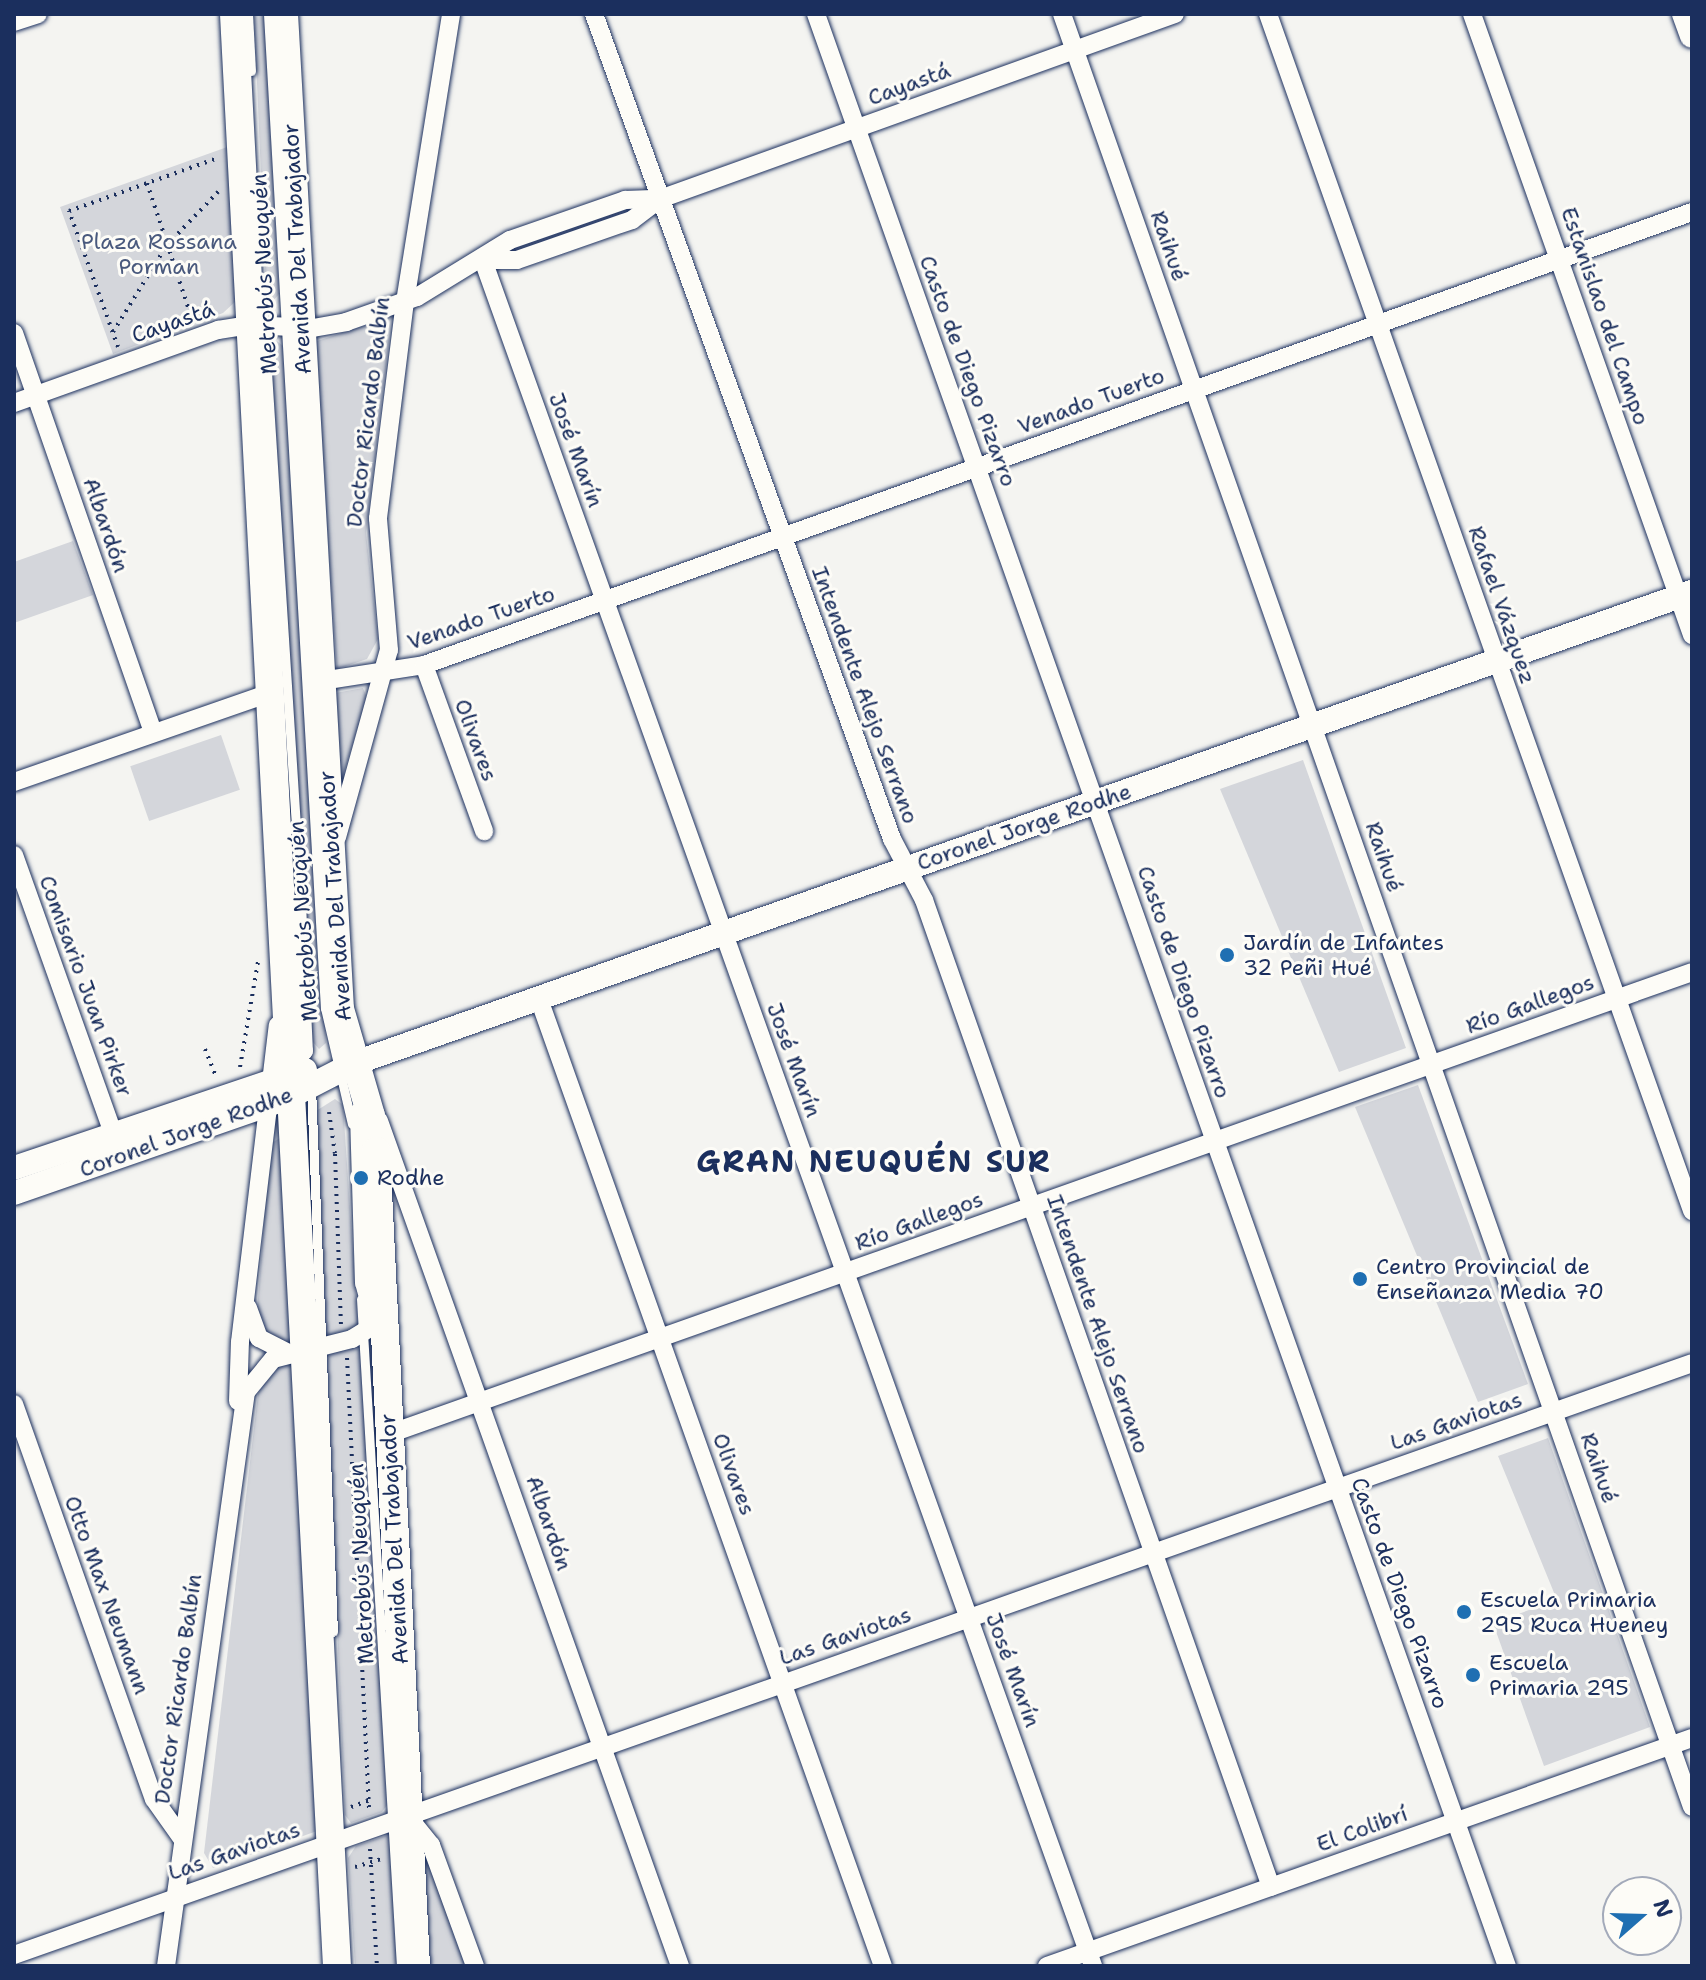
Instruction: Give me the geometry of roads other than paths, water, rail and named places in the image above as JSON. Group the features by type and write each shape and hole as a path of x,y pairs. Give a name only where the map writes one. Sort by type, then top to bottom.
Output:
{"main road":[{"path":"234,14 257,326 269,693 283,986 295,1087 305,1350 337,1841 337,1966"},
{"name":"Avenida Del Trabajador","path":"284,14 293,328 321,681 344,1066 356,1108 376,1151 401,1818 416,1966"},
{"path":"1684,14 1692,36"},
{"name":"Coronel Jorge Rodhe","path":"14,1193 344,1066 1685,594"},
{"name":"Coronel Jorge Rodhe","path":"14,1168 113,1133 295,1087"}],"street":[{"path":"14,22 38,14"},
{"name":"Doctor Ricardo Balbín","path":"331,857 385,672 389,630 377,533 405,302 451,14"},
{"name":"Intendente Alejo Serrano","path":"594,14 892,839 924,900 1271,1887"},
{"name":"Casto de Diego Pizarro","path":"816,14 1507,1966"},
{"name":"Raihué","path":"1062,14 1692,1807"},
{"name":"Cayastá","path":"14,403 218,330 337,324 405,302 483,260 517,260 632,220 660,199 1175,14"},
{"name":"Rafael Vázquez","path":"1268,14 1692,1211"},
{"name":"Estanislao del Campo","path":"1472,14 1559,260 1685,594 1692,635"},
{"name":"Venado Tuerto","path":"321,681 424,665 1692,212"},
{"name":"José Marín","path":"483,260 1090,1959"},
{"name":"Albardón","path":"14,333 153,732"},
{"name":"Olivares","path":"424,665 484,831"},
{"path":"14,782 269,693"},
{"name":"Comisario Juan Pirker","path":"14,855 113,1133"},
{"path":"288,904 297,904 304,1051 300,1055 288,904"},
{"name":"Río Gallegos","path":"389,1434 1692,972"},
{"name":"Olivares","path":"539,999 883,1966"},
{"name":"Doctor Ricardo Balbín","path":"166,1966 239,1419 247,1285 295,1087"},
{"path":"356,1108 363,1117 373,1316 364,1283 356,1108"},
{"name":"Albardón","path":"356,1108 399,1165 680,1966"},
{"path":"247,1285 250,1319 259,1338 305,1350"},
{"path":"364,1332 376,1320 383,1300"},
{"name":"Doctor Ricardo Balbín","path":"239,1419 254,1377 305,1350 364,1332"},
{"name":"Las Gaviotas","path":"14,1955 1692,1363"},
{"name":"Otto Max Neumann","path":"14,1404 154,1799 183,1840"},
{"name":"El Colibrí","path":"1047,1966 1090,1959 1271,1887 1692,1738"},
{"path":"401,1818 431,1845 475,1966"}],"lane":[{"path":"248,14 252,90"},
{"name":"Metrobús Neuquén","path":"268,14 293,328 325,1008 344,1066 351,1119 401,1818 401,1966"},
{"name":"Metrobús Neuquén","path":"255,166 257,326 295,1087"},
{"name":"Metrobús Neuquén","path":"305,1350 334,1638"},
{"path":"336,1701 337,1841 350,1966"}],"place":[{"name":"Jardín de Infantes 32 Peñi Hué","path":"1227,955"},
{"name":"Rodhe","path":"361,1178"},
{"name":"Centro Provincial de Enseñanza Media 70","path":"1360,1279"},
{"name":"Escuela Primaria 295 Ruca Hueney","path":"1464,1612"},
{"name":"Escuela Primaria 295","path":"1473,1675"}],"district":[{"name":"GRAN NEUQUÉN SUR","path":"874,1162"}],"park label":[{"name":"Plaza Rossana Porman","path":"159,254"}]}
